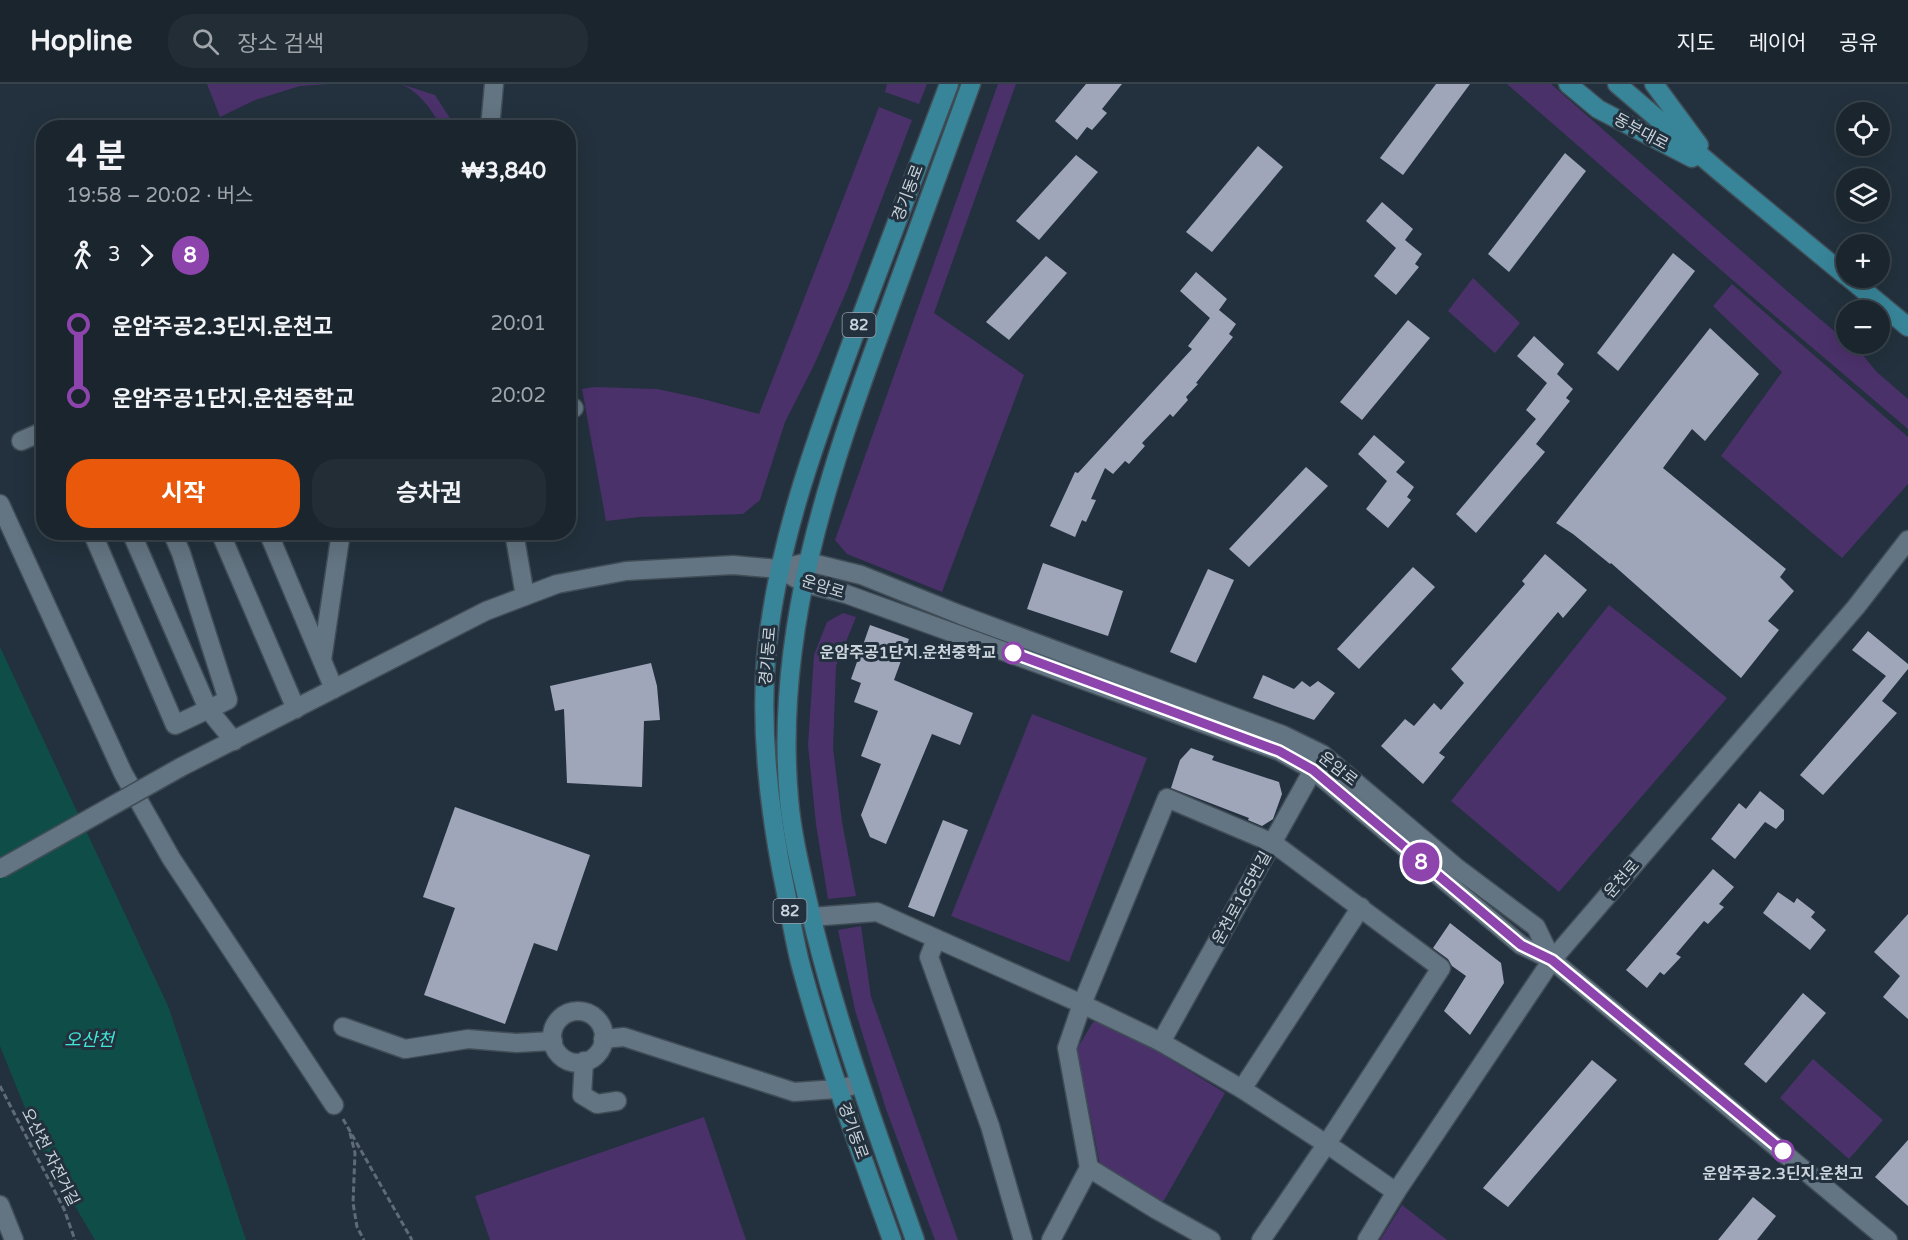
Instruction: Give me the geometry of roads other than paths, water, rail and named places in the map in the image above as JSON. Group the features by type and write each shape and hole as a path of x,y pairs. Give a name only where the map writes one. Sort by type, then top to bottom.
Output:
{"main road":[{"name":"경기동로","path":"892,1240 837,1089 801,967 781,868 772,807 764,705 768,639 779,569 797,496 819,430 949,84"},
{"name":"경기동로","path":"915,1240 860,1084 832,997 811,917 796,853 789,800 786,742 795,629 808,562 835,458 971,84"},
{"name":"동부대로","path":"1568,84 1598,109 1720,172"},
{"name":"동부대로","path":"1617,84 1836,268"},
{"name":"동부대로","path":"1654,84 1720,172"},
{"name":"동부대로","path":"1860,288 1908,327"}],"street":[{"path":"491,120 494,84"},
{"path":"21,441 36,434"},
{"path":"0,504 128,783 171,858 334,1105"},
{"path":"95,540 175,725 228,700 176,540"},
{"path":"134,540 208,709 234,741"},
{"path":"223,540 296,709"},
{"path":"271,540 334,689"},
{"path":"322,662 340,540"},
{"path":"515,540 525,596"},
{"name":"운천로","path":"1366,1240 1552,960 1841,624 1908,540"},
{"name":"운암로","path":"779,569 808,562 861,575 961,615 1283,735 1317,762 1521,945 1552,960 1888,1240"},
{"path":"0,869 181,767 486,611 557,584 626,571 733,565 779,569"},
{"name":"운암로","path":"779,569 804,583 856,597 1279,751 1317,762"},
{"name":"운천로165번길","path":"1161,1042 1317,762"},
{"path":"1051,1240 1089,1168 1067,1048 1082,1004 1167,798 1273,843 1441,968 1261,1240"},
{"path":"1242,1089 1361,907"},
{"path":"811,917 877,912 1082,1004 1161,1042 1242,1089 1396,1192"},
{"path":"936,939 929,957 990,1126 1023,1240"},
{"path":"572,1011 580,1011 595,1017 600,1023 603,1039 596,1055 584,1061 572,1062 557,1052 553,1041 554,1027 558,1020 572,1011"},
{"path":"343,1027 405,1049 468,1039 516,1043 553,1041"},
{"path":"603,1039 624,1036 794,1092 837,1089 860,1084"},
{"path":"584,1061 582,1095 597,1104 617,1101"},
{"path":"1089,1168 1211,1240"},
{"path":"0,1205 14,1240"}],"water":[{"name":"오산천","path":"0,647 168,1006 246,1240 95,1240 42,1150 0,1046"}],"place":[{"name":"운암주공1단지.운천중학교","path":"1013,653"},
{"name":"운암주공2.3딘지.운천고","path":"1783,1151"}]}
